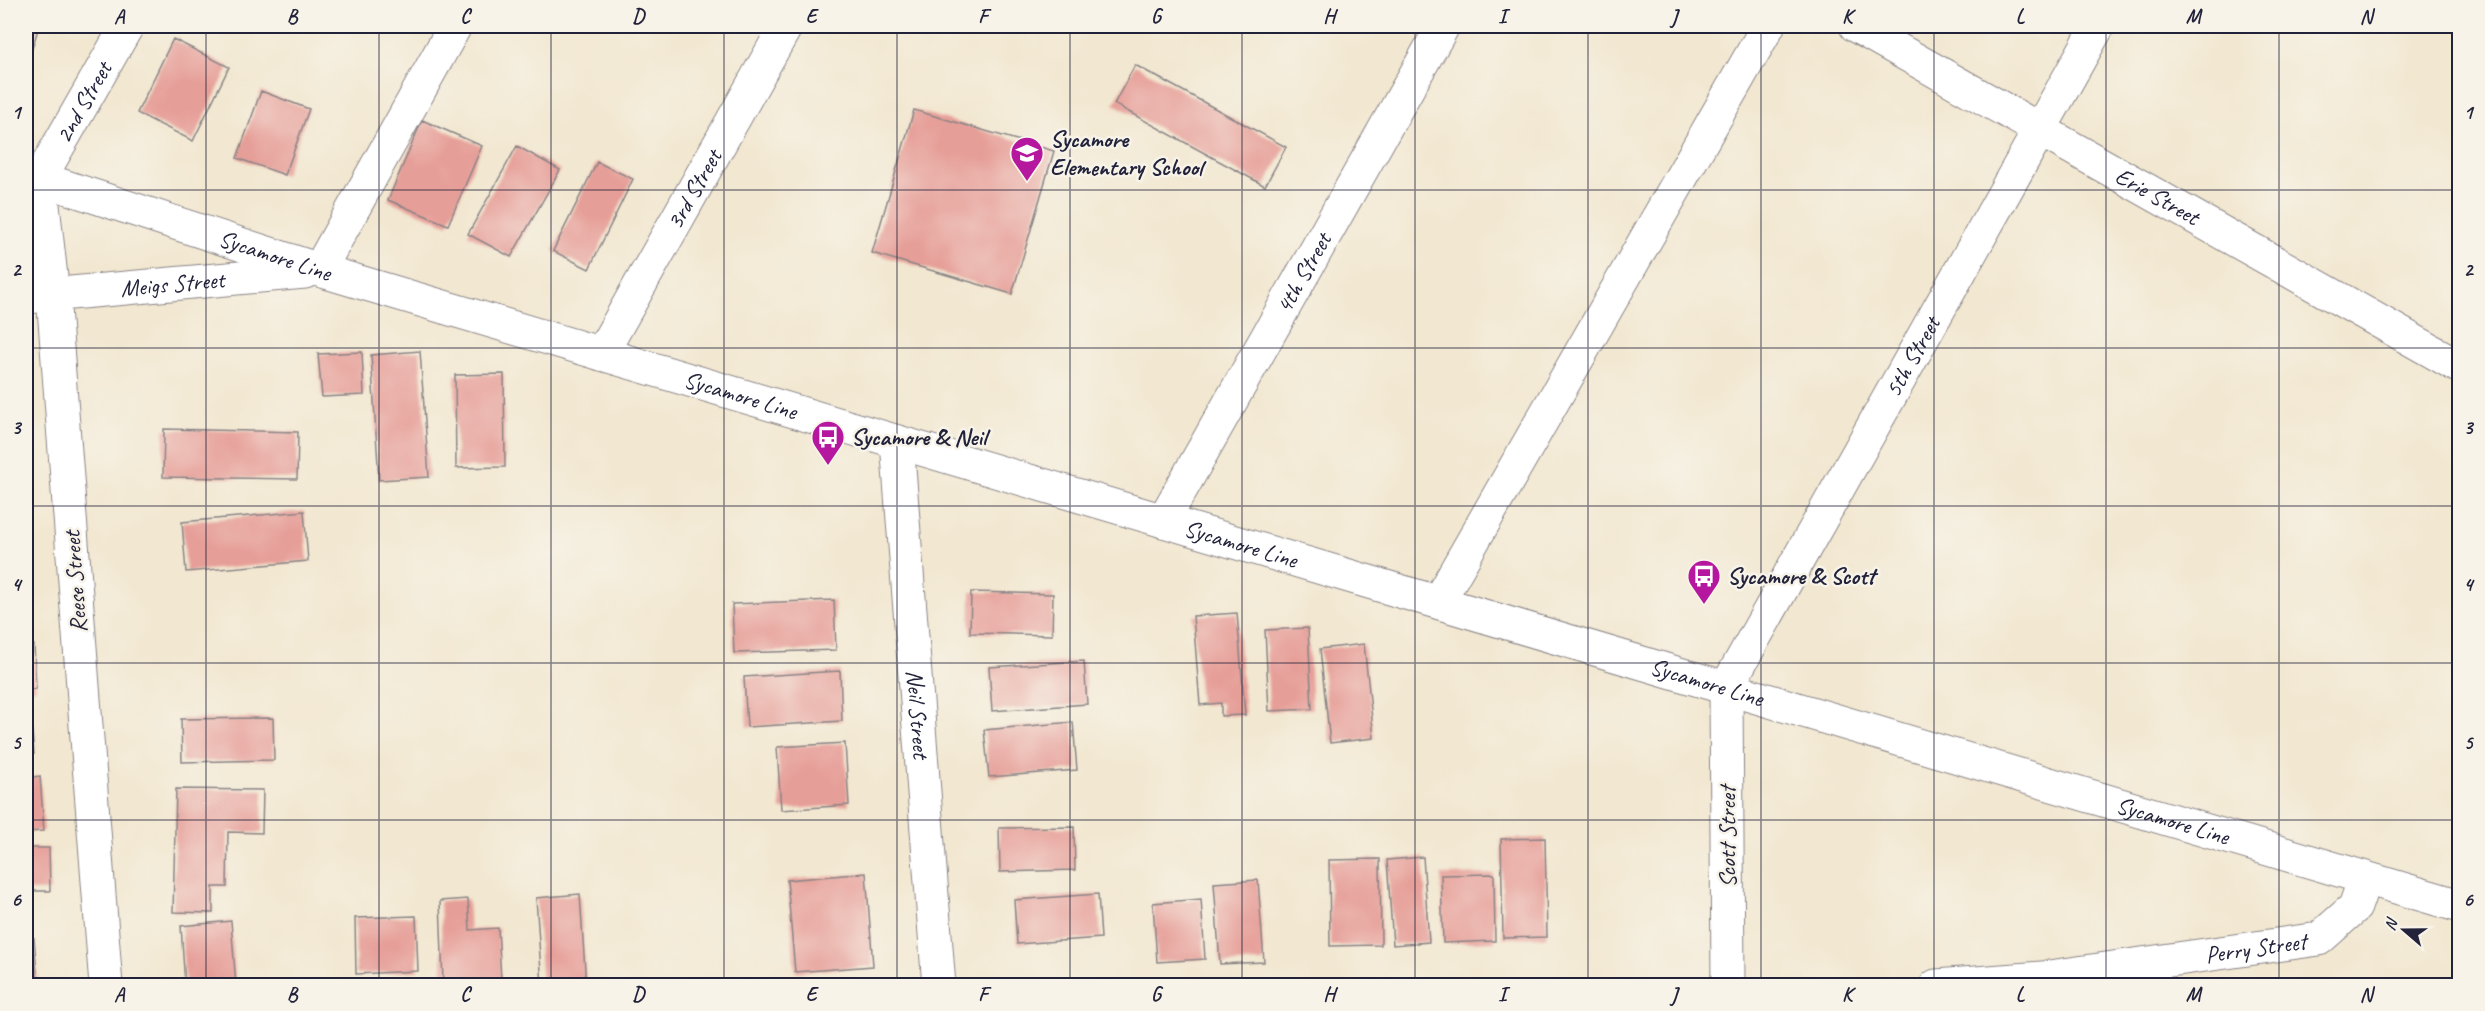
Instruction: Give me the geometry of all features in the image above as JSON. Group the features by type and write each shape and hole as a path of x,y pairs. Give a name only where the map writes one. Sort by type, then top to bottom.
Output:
{"street":[{"name":"2nd Street","path":"33,176 127,26"},
{"path":"319,270 455,26"},
{"name":"3rd Street","path":"601,354 786,26"},
{"name":"4th Street","path":"1163,521 1443,26"},
{"path":"1438,603 1768,26"},
{"name":"Erie Street","path":"1856,26 2460,367"},
{"name":"5th Street","path":"1726,688 2037,130 2098,26"},
{"name":"Sycamore Line","path":"33,176 319,270 2460,906"},
{"name":"Reese Street","path":"33,176 39,296 106,986"},
{"name":"Meigs Street","path":"39,296 319,270"},
{"name":"Neil Street","path":"897,442 939,986"},
{"name":"Scott Street","path":"1726,688 1728,986"},
{"name":"Perry Street","path":"1936,986 2043,982 2319,939 2355,907 2366,878"}],"building":[{"path":"26,26 39,26 26,68"},
{"path":"173,39 229,67 193,141 137,113"},
{"path":"1135,65 1286,147 1265,186 1114,104"},
{"path":"261,91 309,109 285,175 237,158"},
{"path":"914,110 1054,151 1012,294 872,253"},
{"path":"422,120 482,146 448,225 388,200"},
{"path":"517,146 560,170 511,257 468,234"},
{"path":"597,162 633,179 589,269 553,251"},
{"path":"420,351 429,477 379,480 371,355"},
{"path":"362,352 364,395 322,397 318,354"},
{"path":"504,374 505,467 456,468 455,375"},
{"path":"164,429 298,432 297,479 163,477"},
{"path":"304,511 308,561 186,572 182,522"},
{"path":"971,592 1053,594 1052,635 970,633"},
{"path":"26,595 28,595 31,641 26,641"},
{"path":"834,600 836,650 734,653 732,604"},
{"path":"1237,613 1245,715 1221,716 1221,703 1200,705 1193,616"},
{"path":"1308,628 1312,709 1269,711 1265,630"},
{"path":"1364,644 1374,738 1330,743 1320,649"},
{"path":"26,645 34,645 36,689 26,690"},
{"path":"1084,661 1087,704 992,711 989,667"},
{"path":"840,671 842,721 747,727 744,677"},
{"path":"30,708 34,754 26,755 26,709"},
{"path":"273,718 274,760 182,762 181,719"},
{"path":"1073,722 1077,770 989,777 984,730"},
{"path":"845,743 849,805 781,810 777,747"},
{"path":"40,776 44,831 26,832 26,778"},
{"path":"176,789 263,790 262,833 228,832 227,887 213,887 213,913 173,912"},
{"path":"1074,827 1075,870 1000,872 999,828"},
{"path":"1545,838 1547,937 1503,938 1501,839"},
{"path":"26,848 49,848 50,891 26,891"},
{"path":"1423,857 1429,942 1393,945 1387,860"},
{"path":"1380,859 1381,945 1330,946 1329,860"},
{"path":"866,873 873,966 795,972 787,880"},
{"path":"1494,874 1495,941 1443,943 1441,875"},
{"path":"1258,880 1264,962 1220,964 1214,883"},
{"path":"580,894 586,986 542,986 536,898"},
{"path":"1098,894 1101,938 1017,944 1014,900"},
{"path":"468,899 470,930 498,928 501,980 443,983 440,901"},
{"path":"1201,899 1205,959 1157,962 1153,903"},
{"path":"416,916 418,971 356,974 355,918"},
{"path":"231,921 236,986 185,986 181,926"},
{"path":"26,938 34,938 38,986 26,986"}],"place":[{"name":"Sycamore Elementary School","path":"1027,182"},
{"name":"Sycamore & Neil","path":"828,466"},
{"name":"Sycamore & Scott","path":"1704,605"}]}
